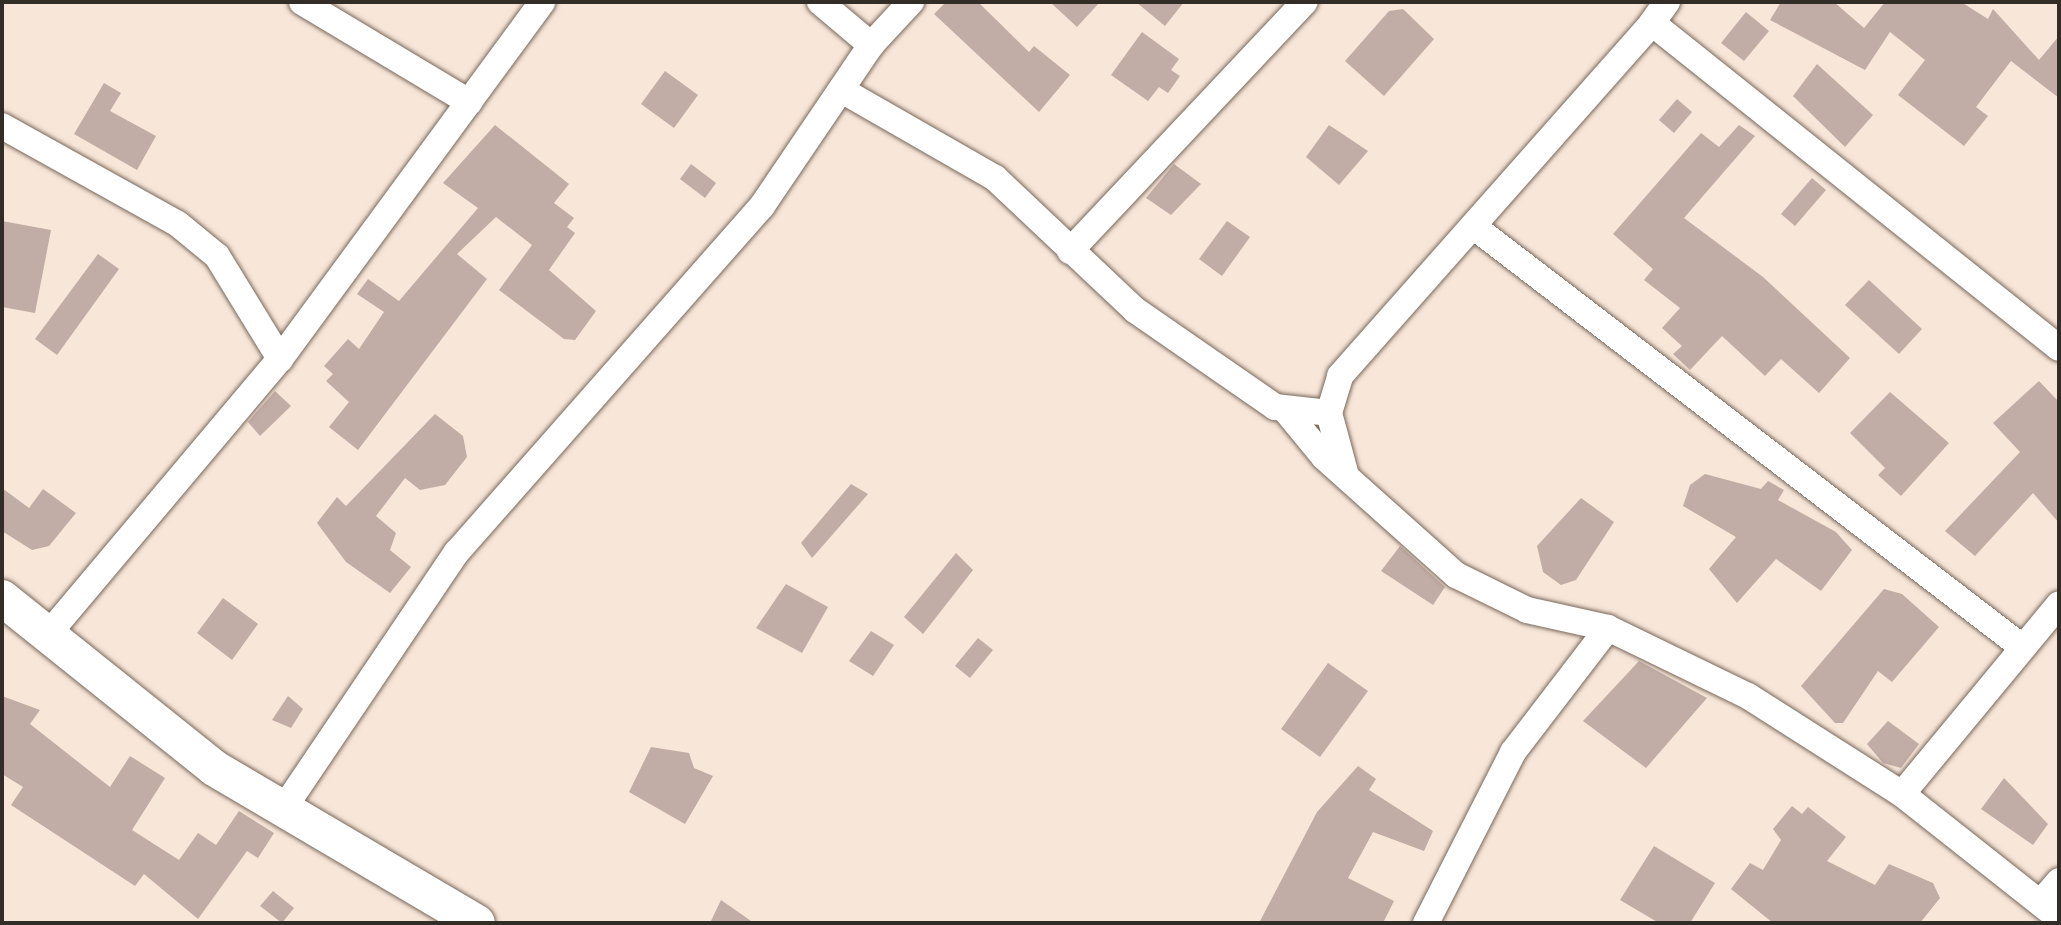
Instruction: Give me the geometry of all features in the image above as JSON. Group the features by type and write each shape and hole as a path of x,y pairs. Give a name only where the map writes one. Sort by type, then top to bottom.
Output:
{"street":[{"path":"302,2 469,102"},
{"path":"50,632 280,359 542,2"},
{"path":"820,2 871,45"},
{"path":"282,811 457,552 762,206 845,92 871,45 911,2"},
{"path":"1070,251 1305,2"},
{"path":"1345,472 1329,413 1340,376 1660,12 2059,348"},
{"path":"845,92 995,178 1135,310 1287,412 1345,472 1456,575 1527,610 1608,628 1748,696 1902,794 2050,910 2059,881"},
{"path":"2,126 178,224 217,256 280,359"},
{"path":"1473,226 2022,647"},
{"path":"1287,412 1329,413"},
{"path":"2,598 50,632 214,768 282,811 477,923"},
{"path":"1902,794 2059,604"},
{"path":"1426,923 1513,752 1608,628"}],"building":[{"path":"946,2 978,2 1029,52 1034,46 1070,75 1039,112 934,14"},
{"path":"1050,2 1100,2 1077,27"},
{"path":"1136,2 1184,2 1165,26"},
{"path":"1781,2 1834,2 1864,28 1885,2 1961,2 1988,19 1993,9 2039,60 2059,36 2059,98 2011,61 1976,107 1988,116 1964,146 1898,95 1925,60 1890,32 1865,70 1770,20"},
{"path":"1403,9 1434,39 1384,96 1345,61 1389,11"},
{"path":"1746,12 1769,31 1744,61 1721,43"},
{"path":"1142,32 1179,59 1171,70 1180,76 1168,93 1159,87 1148,101 1111,75"},
{"path":"1817,64 1873,115 1845,147 1793,96"},
{"path":"665,71 698,95 674,128 641,104"},
{"path":"104,83 121,93 110,111 156,136 137,170 74,134"},
{"path":"1677,99 1692,112 1674,133 1659,120"},
{"path":"495,125 569,184 554,203 574,218 567,227 575,233 549,270 596,311 575,340 564,339 499,290 532,245 496,217 457,254 487,279 358,450 329,427 349,402 326,381 333,374 324,366 348,339 359,349 384,312 357,294 368,279 399,301 478,208 443,183"},
{"path":"1329,125 1368,151 1339,185 1306,157"},
{"path":"1739,125 1755,136 1684,218 1763,277 1850,358 1819,393 1781,359 1765,376 1722,336 1690,370 1673,354 1682,346 1662,328 1680,308 1644,280 1653,269 1613,234 1701,133 1719,147"},
{"path":"691,164 716,183 705,198 680,179"},
{"path":"1174,164 1201,184 1171,215 1146,198"},
{"path":"1812,178 1826,190 1795,226 1781,214"},
{"path":"2,221 51,230 35,313 2,307"},
{"path":"1227,221 1250,237 1222,276 1199,259"},
{"path":"98,254 119,269 57,355 35,339"},
{"path":"1869,280 1922,329 1899,354 1845,305"},
{"path":"2039,381 2059,402 2059,523 2033,493 1975,556 1945,531 2020,452 1993,423"},
{"path":"275,391 291,406 260,436 248,422"},
{"path":"1890,392 1949,443 1901,496 1878,475 1885,468 1850,433"},
{"path":"435,414 463,436 467,457 445,485 420,490 405,478 376,516 396,533 390,550 411,567 390,593 346,562 317,523 337,497 346,506"},
{"path":"1705,474 1761,489 1768,481 1784,490 1778,500 1836,532 1852,550 1821,591 1776,559 1737,603 1709,569 1736,537 1683,506 1690,485"},
{"path":"851,484 868,494 812,558 801,543"},
{"path":"2,488 29,508 43,489 76,513 49,546 32,550 2,531"},
{"path":"1581,498 1614,522 1576,580 1561,585 1543,572 1537,546"},
{"path":"1400,546 1445,587 1433,605 1381,571"},
{"path":"956,553 973,570 923,634 904,617"},
{"path":"786,584 828,607 802,653 756,628"},
{"path":"1884,589 1902,594 1939,627 1892,682 1878,671 1843,723 1835,723 1801,686"},
{"path":"223,598 258,624 232,660 197,633"},
{"path":"871,631 894,645 873,676 849,661"},
{"path":"978,638 993,650 970,678 955,666"},
{"path":"1639,661 1707,698 1646,768 1583,721"},
{"path":"1328,663 1368,691 1320,757 1281,729"},
{"path":"2,696 40,710 30,724 110,787 130,756 165,778 132,830 179,860 198,833 216,845 239,811 274,833 258,858 247,851 198,919 144,874 135,886 11,805 23,787 2,774"},
{"path":"288,696 303,709 291,728 272,720"},
{"path":"1888,721 1919,744 1901,768 1883,763 1867,744"},
{"path":"651,747 689,753 694,768 713,776 685,824 629,792"},
{"path":"1358,766 1376,779 1369,790 1433,831 1424,851 1373,832 1348,878 1394,901 1383,923 1259,923 1317,812"},
{"path":"2004,778 2048,824 2033,845 1981,809"},
{"path":"1792,806 1802,814 1808,807 1846,837 1827,861 1875,885 1889,864 1933,883 1940,898 1920,923 1773,923 1731,889 1750,863 1763,870 1781,840 1773,829"},
{"path":"1654,846 1715,883 1690,923 1659,923 1620,900"},
{"path":"273,891 294,908 282,923 260,906"},
{"path":"721,900 754,923 710,923"}]}
